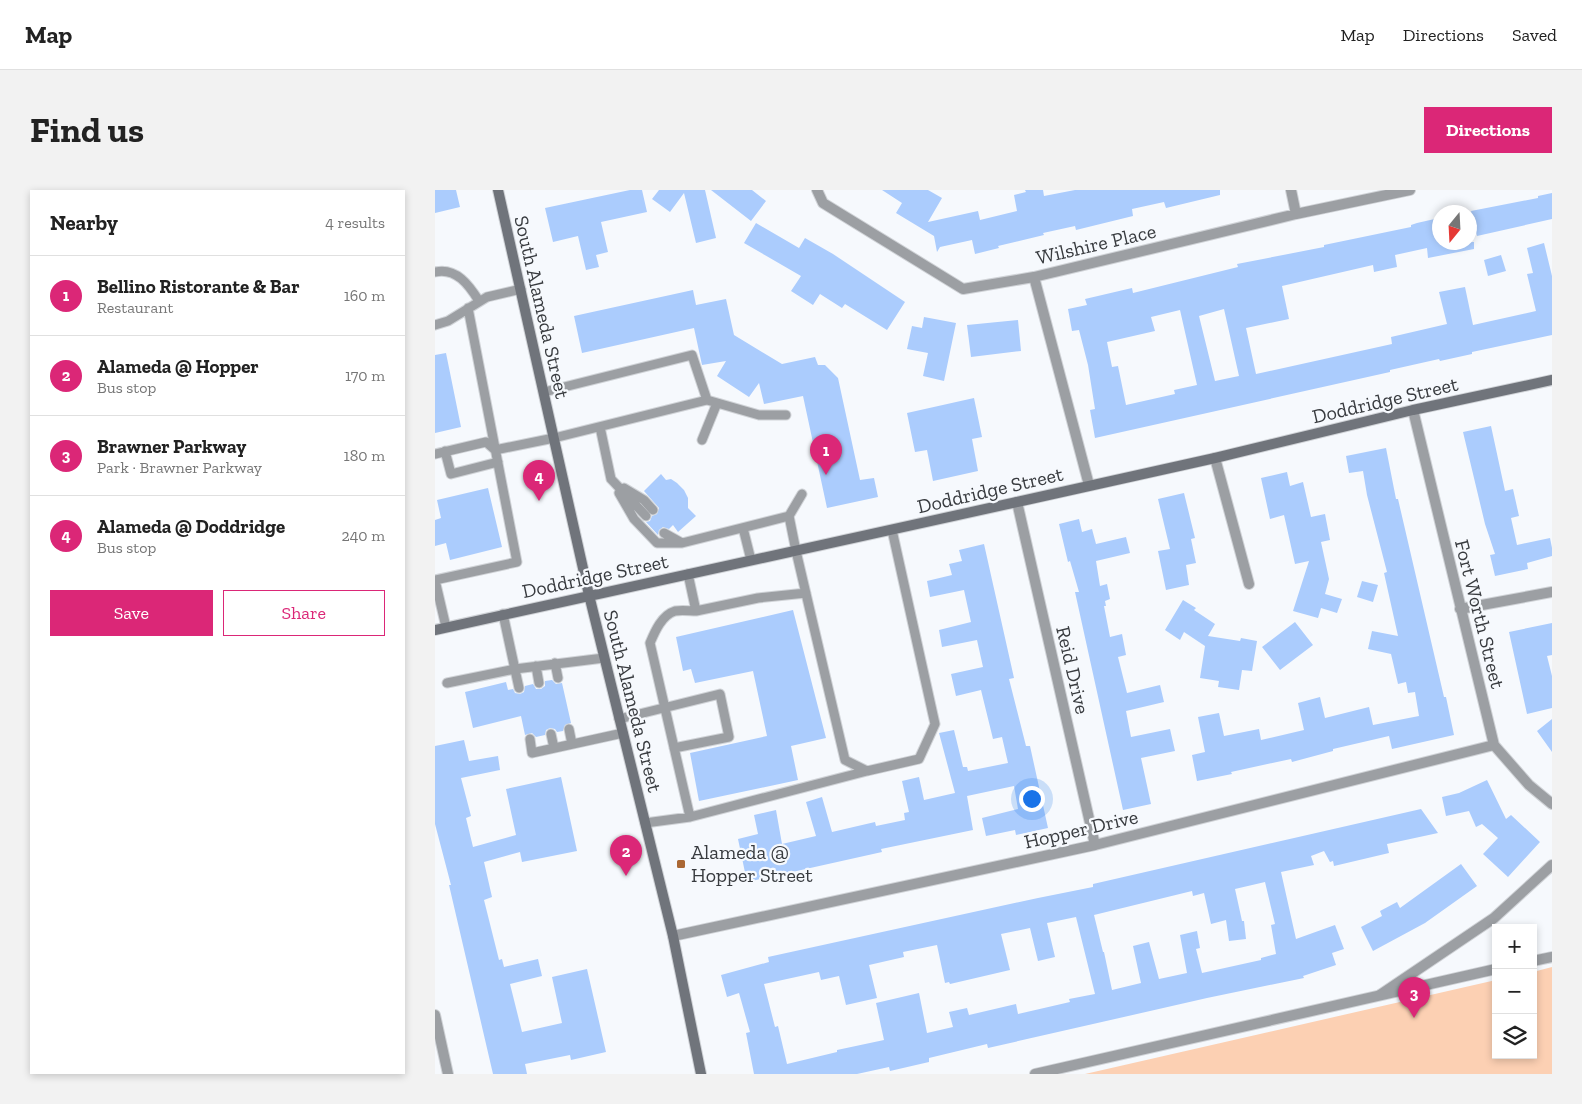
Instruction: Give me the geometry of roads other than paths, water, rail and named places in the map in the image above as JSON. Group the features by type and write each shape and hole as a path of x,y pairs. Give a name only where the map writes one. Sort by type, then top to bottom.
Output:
{"main road":[{"name":"South Alameda Street","path":"498,190 589,595 673,936 701,1074"},
{"name":"Doddridge Street","path":"435,630 1215,458 1413,410 1552,380"}],"street":[{"name":"Wilshire Place","path":"817,190 823,203 963,289 1034,277 1296,214 1410,190"},
{"path":"1291,190 1296,214"},
{"path":"1034,277 1089,485"},
{"name":"Fort Worth Street","path":"1413,410 1494,744 1529,785 1552,804"},
{"path":"1215,458 1249,584"},
{"name":"Reid Drive","path":"1017,502 1095,845"},
{"path":"1460,609 1552,592"},
{"name":"Hopper Drive","path":"673,936 1095,845 1494,744"},
{"path":"1379,996 1494,918 1552,865"},
{"path":"1537,960 1552,957"},
{"path":"1035,1074 1492,970"},
{"path":"435,1015 448,1074"}],"lane":[{"path":"435,272 443,270 453,272 470,287 479,301"},
{"path":"435,324 449,321 487,297 521,289"},
{"path":"446,627 435,580 517,562 468,308"},
{"path":"544,392 692,355 707,400"},
{"path":"495,450 554,438 707,400 759,415 786,416"},
{"path":"702,440 717,403"},
{"path":"600,427 611,480 634,518 657,543 682,543 789,516"},
{"path":"435,454 486,442 495,450"},
{"path":"445,452 451,474 498,462"},
{"path":"611,480 649,513"},
{"path":"802,494 789,516 806,594 845,760 867,771"},
{"path":"743,528 751,560"},
{"path":"645,824 690,817 919,759 935,724 892,530"},
{"path":"667,531 682,543"},
{"path":"688,574 696,611"},
{"path":"690,817 650,642 656,628 665,618 675,612 696,611 758,598 806,594"},
{"path":"503,614 519,688"},
{"path":"447,682 515,669 604,658"},
{"path":"555,663 558,678"},
{"path":"536,666 539,683"},
{"path":"619,719 720,694 729,736 674,748"},
{"path":"569,729 572,744"},
{"path":"530,739 533,753 623,733"},
{"path":"551,734 554,748"}],"place":[{"name":"Bellino Ristorante & Bar","path":"826,475"},
{"name":"Alameda @ Doddridge","path":"539,501"},
{"name":"Alameda @ Hopper Street","path":"681,864"},
{"name":"Alameda @ Hopper","path":"626,876"},
{"name":"Brawner Parkway","path":"1414,1018"}]}
